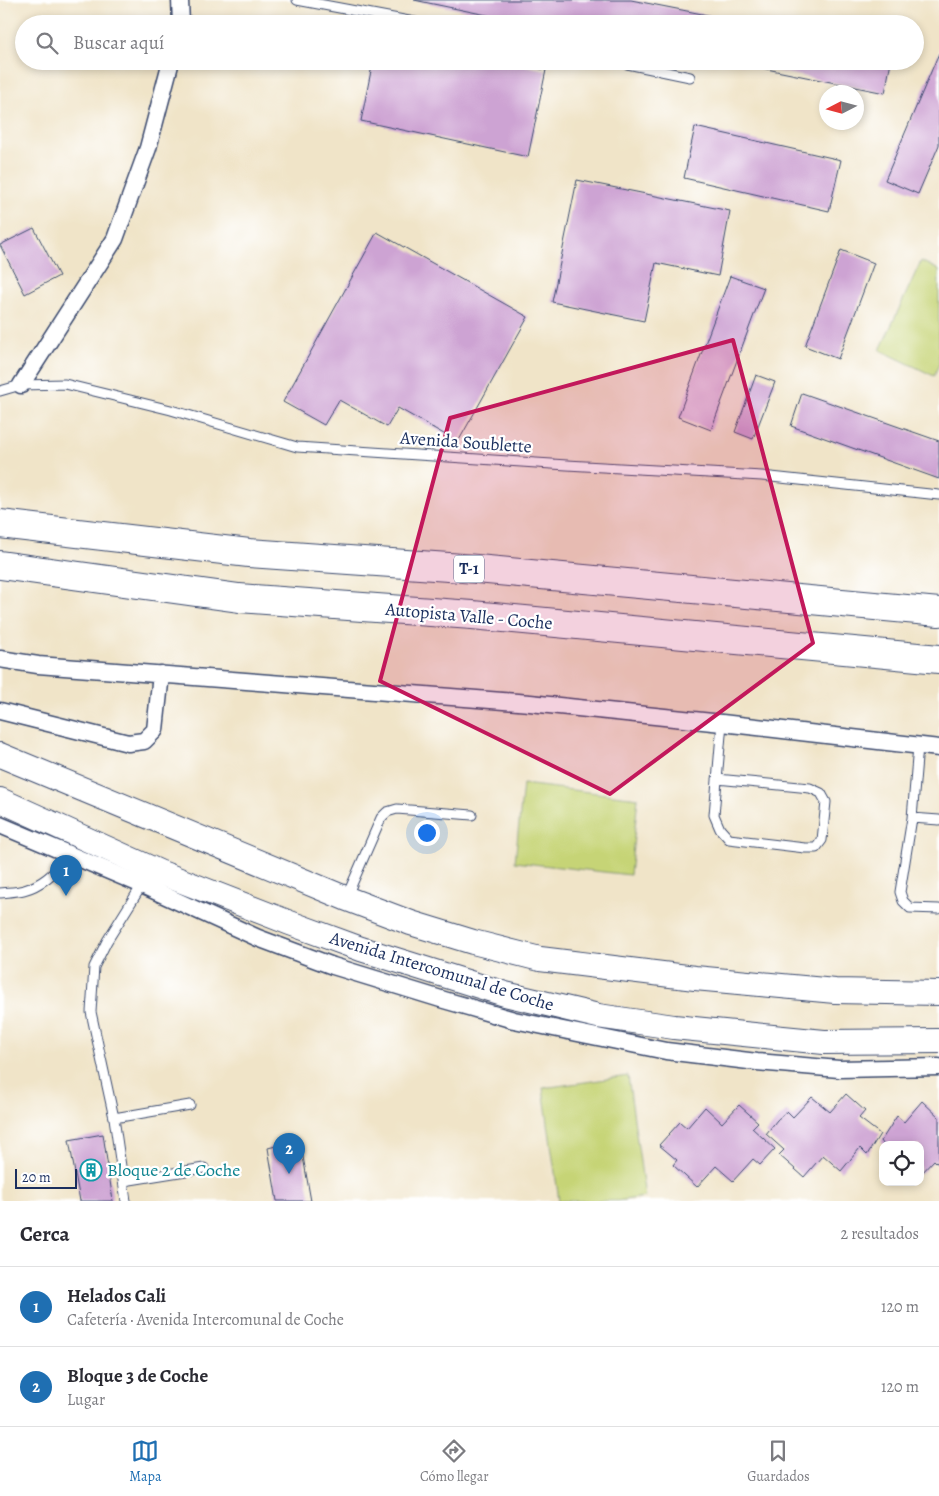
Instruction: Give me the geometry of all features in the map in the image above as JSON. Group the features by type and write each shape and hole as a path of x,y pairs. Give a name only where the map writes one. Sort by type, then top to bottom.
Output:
{"highway":[{"name":"T-1","path":"0,524 249,553 477,569 939,612"},
{"name":"Autopista Valle - Coche","path":"0,565 239,598 472,615 939,659"}],"main road":[{"name":"Avenida Intercomunal de Coche","path":"0,755 346,898 411,923 472,942 540,959 695,978 835,991 939,993"},
{"name":"Avenida Intercomunal de Coche","path":"0,800 160,872 290,924 361,949 505,994 598,1016 674,1027 824,1042 939,1041"}],"street":[{"path":"180,0 181,15"},
{"path":"21,385 115,238 148,148 169,70"},
{"path":"0,659 38,665 530,702 939,748"},
{"path":"0,712 128,743 144,741 155,730 161,674"},
{"name":"Avenida Intercomunal de Coche","path":"0,825 142,885 258,938 333,966 514,1020 666,1051 757,1062 839,1069 939,1067"}],"lane":[{"path":"297,0 377,15"},
{"path":"659,70 690,76"},
{"name":"Avenida Soublette","path":"0,391 21,385 65,384 171,410 297,447 577,466 762,476 939,495"},
{"path":"717,779 810,788 821,794 826,802 822,840 816,848 805,848 729,839 720,829 714,815 717,779 722,723"},
{"path":"918,746 912,818 900,892 903,901 910,908 939,910"},
{"path":"346,898 381,818 387,812 397,809 472,815"},
{"path":"912,818 939,820"},
{"path":"0,893 23,890 43,882 62,866 70,855"},
{"path":"126,1201 114,1118 92,1012 94,967 107,941 142,885"},
{"path":"114,1118 190,1105"},
{"path":"124,1181 204,1168"}],"highlighted area":[{"path":"733,340 813,643 610,794 380,681 450,418"}],"green space":[{"path":"921,261 939,270 939,364 934,376 880,350"},
{"path":"523,784 638,798 630,875 515,862"},
{"path":"628,1076 645,1197 617,1201 559,1201 543,1088"}],"building":[{"path":"414,0 631,0 707,15 486,15"},
{"path":"939,53 939,145 918,194 885,180"},
{"path":"371,70 546,70 528,157 361,121"},
{"path":"771,70 889,70 885,93 864,89 864,85 846,85"},
{"path":"695,127 841,160 829,211 684,178"},
{"path":"577,180 730,211 718,276 656,263 644,321 552,302"},
{"path":"34,228 59,276 25,294 0,245"},
{"path":"377,232 528,317 458,442 398,408 387,427 339,400 324,425 283,402"},
{"path":"841,250 874,263 838,359 805,346"},
{"path":"730,276 764,288 711,430 678,417"},
{"path":"756,375 775,382 753,439 735,432"},
{"path":"802,393 939,441 939,479 791,426"},
{"path":"846,1094 865,1111 859,1118 880,1134 867,1155 860,1148 841,1171 823,1155 804,1177 779,1155 784,1150 766,1134 787,1111 793,1117 812,1097 830,1112"},
{"path":"922,1101 939,1117 939,1165 934,1160 924,1171 924,1141 881,1141 897,1116 904,1122"},
{"path":"739,1105 758,1122 752,1128 775,1149 760,1165 753,1159 733,1181 716,1166 697,1187 673,1165 677,1160 659,1145 680,1122 687,1128 705,1107 722,1123"},
{"name":"Bloque 2 de Coche","path":"103,1134 113,1201 80,1201 69,1140"},
{"path":"300,1140 311,1201 277,1201 268,1148"}],"place":[{"name":"Helados Cali","path":"66,896"},
{"name":"Bloque 2 de Coche","path":"91,1170"},
{"name":"Bloque 3 de Coche","path":"289,1174"}]}
